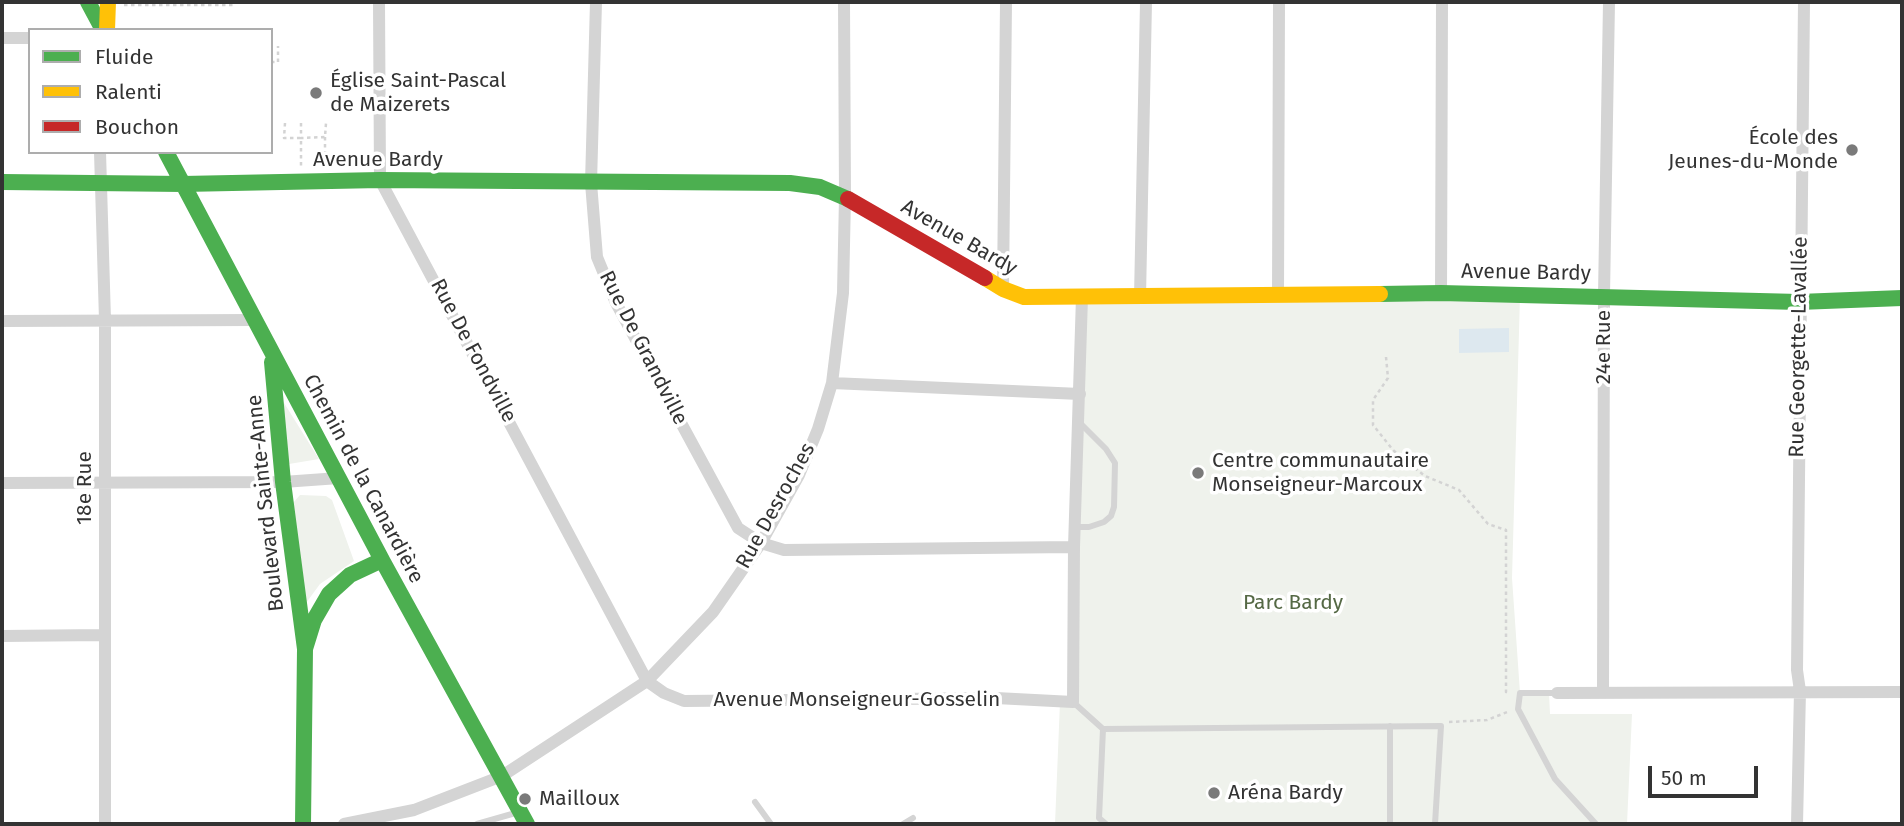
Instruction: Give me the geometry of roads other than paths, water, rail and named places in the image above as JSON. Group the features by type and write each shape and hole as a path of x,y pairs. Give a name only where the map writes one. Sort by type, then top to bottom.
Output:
{"street":[{"path":"88,2 104,28"},
{"name":"Rue De Fondville","path":"379,2 380,180 647,681"},
{"name":"Rue De Grandville","path":"596,2 591,183 597,257 616,303 738,527 761,543"},
{"name":"Rue Desroches","path":"344,824 390,820 502,776 647,681 713,612 761,543 799,475 818,429 832,383 842,293 845,197 844,2"},
{"path":"1003,289 1006,2"},
{"path":"1140,297 1146,2"},
{"path":"1278,294 1279,2"},
{"path":"1441,293 1443,2"},
{"name":"24e Rue","path":"1603,692 1604,295 1609,2"},
{"name":"Rue Georgette-Lavallée","path":"1797,824 1800,691 1797,670 1799,302 1804,2"},
{"path":"105,28 108,4"},
{"path":"2,38 28,38"},
{"name":"18e Rue","path":"100,154 105,320 106,824"},
{"name":"Chemin de la Canardière","path":"167,154 382,561 523,818"},
{"name":"Avenue Bardy","path":"2,181 183,184 380,180 790,183 820,187 845,197 1003,289 1024,297 1441,293 1799,302 1902,298"},
{"path":"1073,702 1074,527 1082,297"},
{"path":"2,321 254,320"},
{"name":"Boulevard Sainte-Anne","path":"271,351 283,482 305,649 303,824"},
{"path":"832,383 1080,394"},
{"path":"2,483 283,482 339,478"},
{"path":"761,543 784,550 1074,547"},
{"name":"Boulevard Sainte-Anne","path":"305,649 314,620 329,594 350,575 382,561"},
{"path":"2,636 104,635"},
{"name":"Avenue Monseigneur-Gosselin","path":"647,681 664,693 684,701 996,698 1073,702"},
{"path":"1557,693 1902,692"}],"lane":[{"path":"1074,527 1089,527 1104,522 1111,516 1114,507 1115,463 1106,449 1079,422"},
{"path":"1557,693 1520,693 1518,709 1555,779 1596,824"},
{"path":"1073,702 1102,729 1441,726 1435,824"},
{"path":"1390,726 1390,824"},
{"path":"1102,729 1099,818 1106,824"},
{"path":"755,802 771,824"},
{"path":"477,824 523,818"},
{"path":"903,824 913,818"}],"place":[{"name":"Église Saint-Pascal de Maizerets","path":"316,93"},
{"name":"École des Jeunes-du-Monde","path":"1852,150"},
{"name":"Centre communautaire Monseigneur-Marcoux","path":"1198,473"},
{"name":"Aréna Bardy","path":"1214,793"},
{"name":"Mailloux","path":"525,799"}],"park label":[{"name":"Parc Bardy","path":"1293,603"}]}
